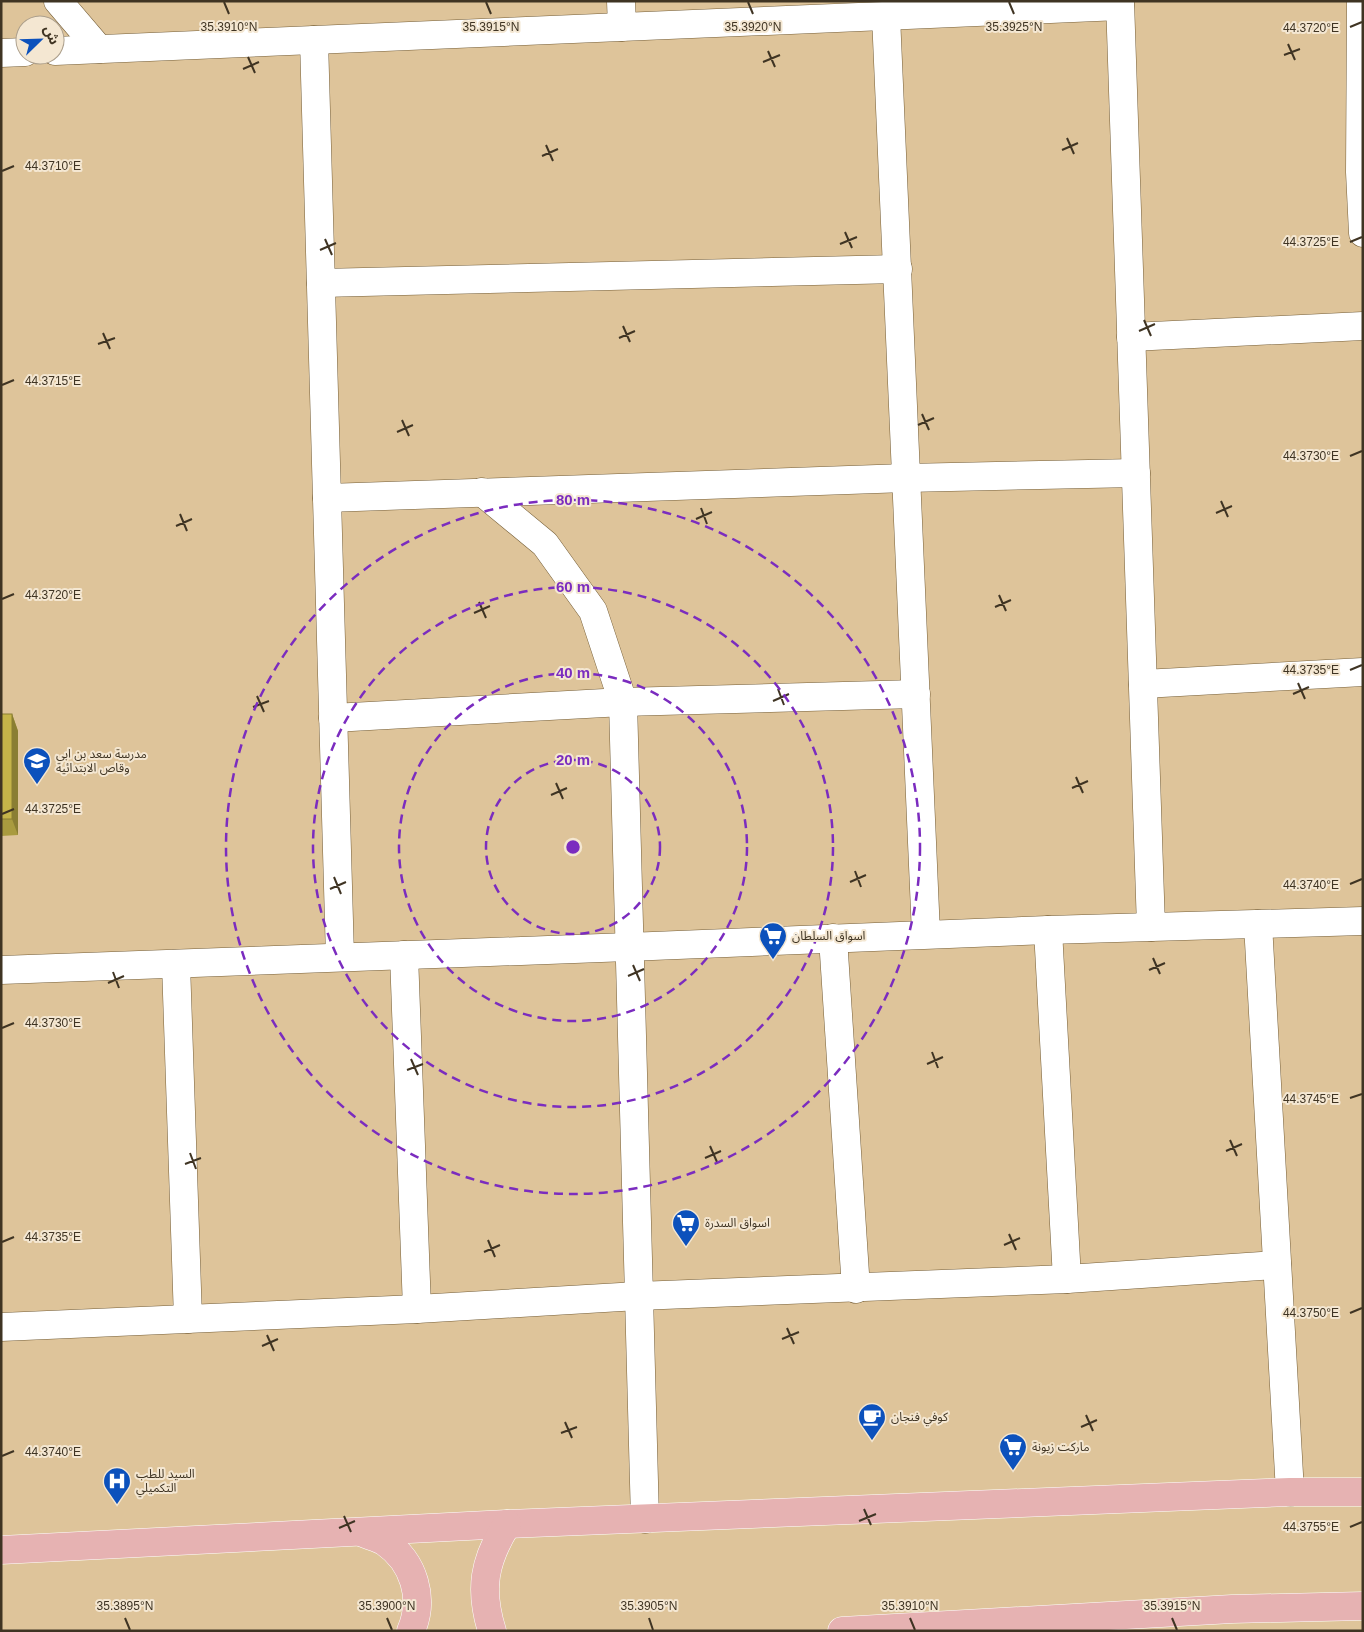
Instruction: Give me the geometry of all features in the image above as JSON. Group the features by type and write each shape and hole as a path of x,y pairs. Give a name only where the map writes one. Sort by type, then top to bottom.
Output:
{"main road":[{"path":"1,1550 363,1533 507,1524 1290,1492 1363,1492"},
{"path":"492,1631 484,1595 486,1576 497,1540 507,1524"},
{"path":"363,1533 384,1541 401,1555 412,1574 418,1596 416,1619 411,1631"},
{"path":"842,1631 1232,1609 1363,1606"}],"street":[{"path":"58,1 99,49"},
{"path":"1361,1 1363,233"},
{"path":"65,51 314,40 622,14 886,16 1120,4 1151,927"},
{"path":"886,16 926,934"},
{"path":"314,40 340,957"},
{"path":"1,53 15,52"},
{"path":"321,283 898,269"},
{"path":"1132,337 1363,326"},
{"path":"327,498 906,478 1136,473"},
{"path":"482,492 545,544 593,611 623,702 628,947 645,1519"},
{"path":"1143,684 1363,672"},
{"path":"333,718 623,702 916,694"},
{"path":"1,970 926,934 1363,921"},
{"path":"1258,924 1290,1492"},
{"path":"1048,930 1067,1279"},
{"path":"833,938 856,1289"},
{"path":"404,955 417,1309"},
{"path":"176,964 188,1319"},
{"path":"1,1328 417,1309 638,1296 856,1289 1067,1279 1277,1265"}],"building":[{"path":"1,714 12,714 12,819 1,819"}],"place":[{"name":"مدرسة سعد بن ابي وقاص الابتدائية","path":"37,785"},
{"name":"اسواق السلطان","path":"773,960"},
{"name":"اسواق السدرة","path":"686,1247"},
{"name":"كوفي فنجان","path":"872,1441"},
{"name":"ماركت زيونة","path":"1013,1471"},
{"name":"السيد للطب التكميلي","path":"117,1505"}]}
